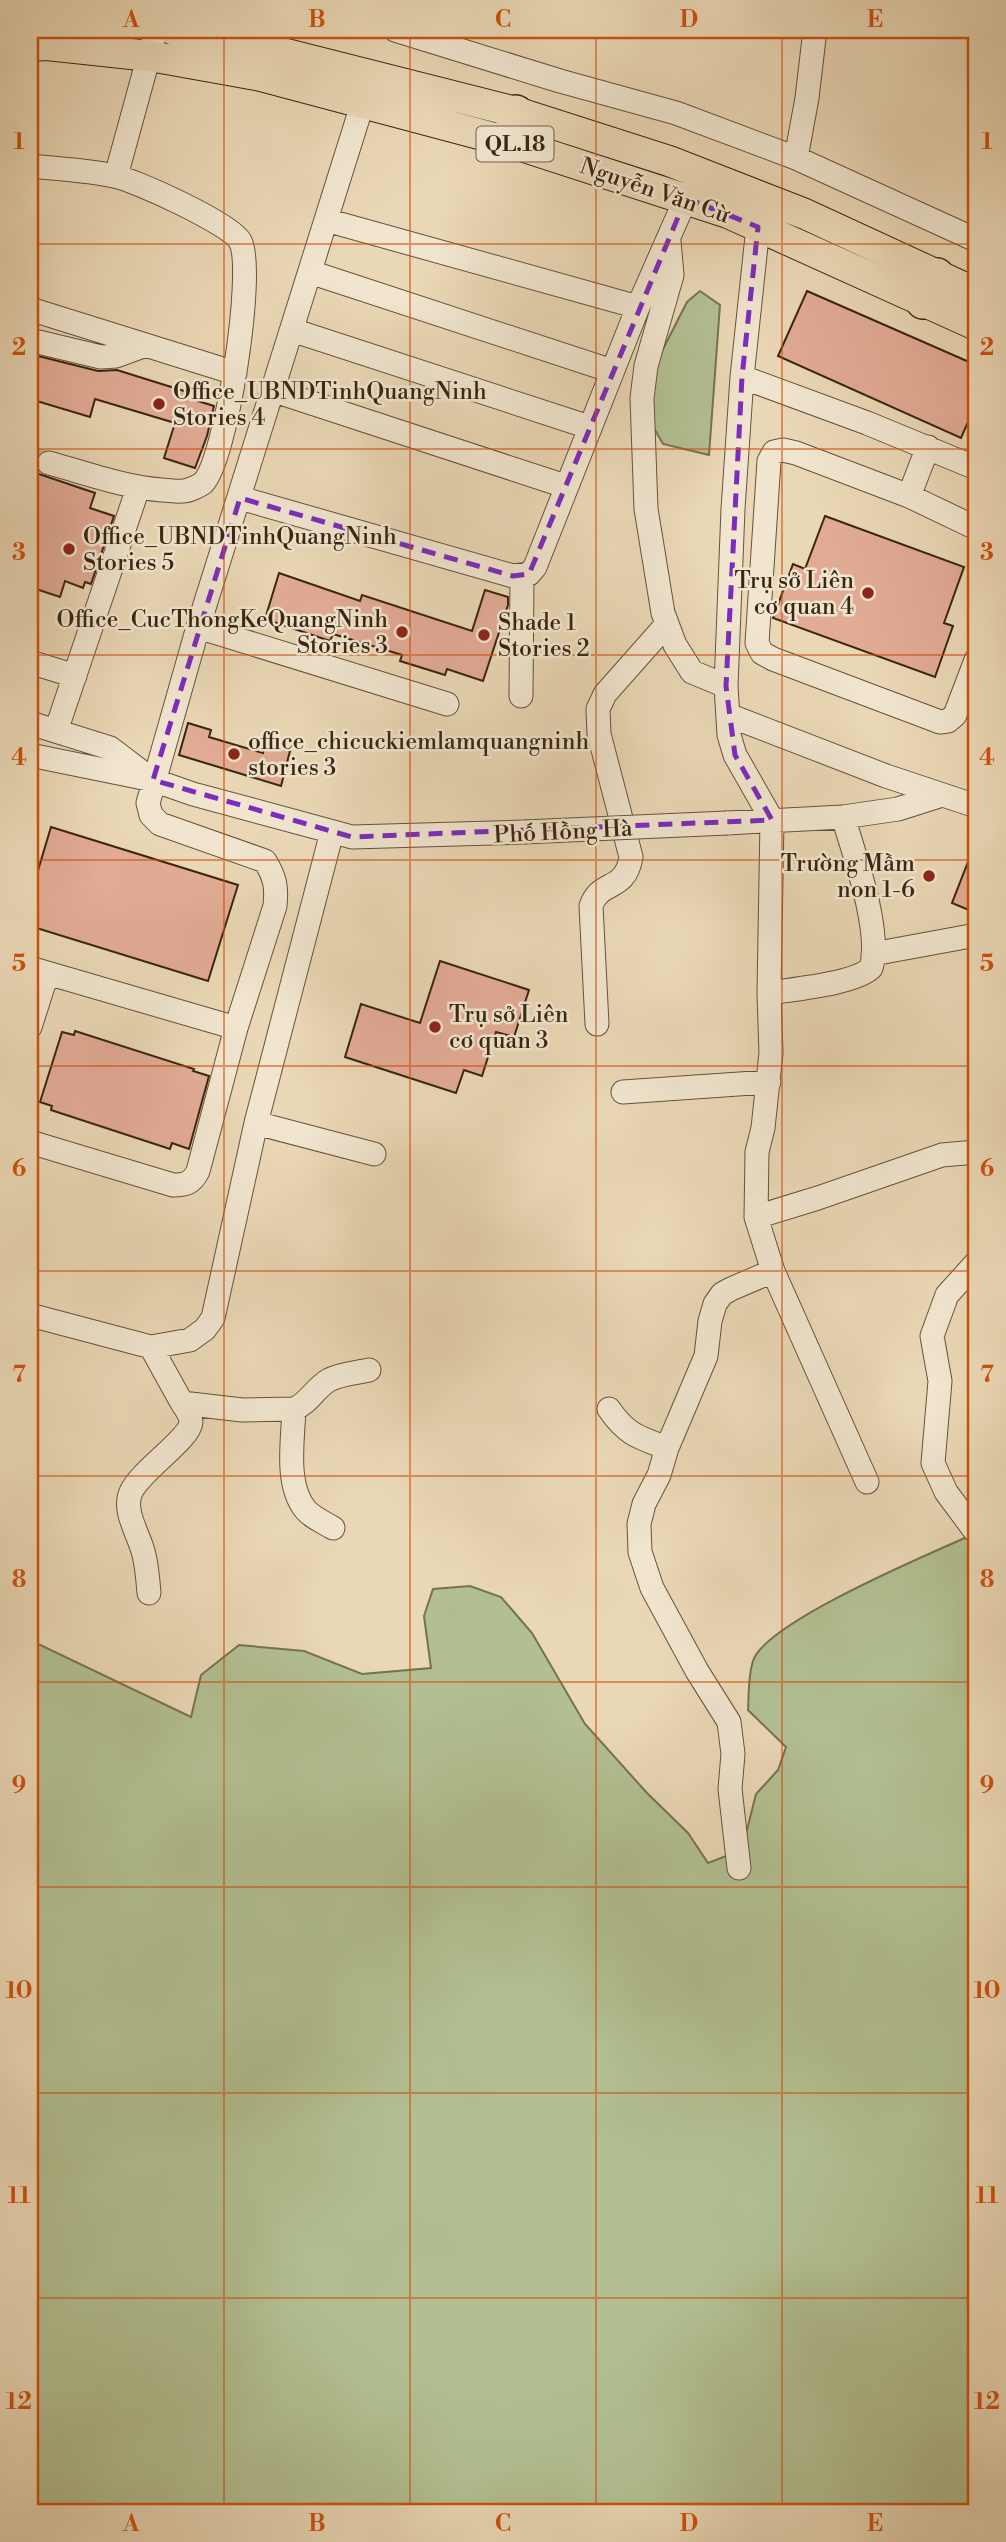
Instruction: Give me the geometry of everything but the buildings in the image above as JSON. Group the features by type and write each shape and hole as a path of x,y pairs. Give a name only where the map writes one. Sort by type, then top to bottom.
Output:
{"main road":[{"name":"Nguyễn Văn Cừ","path":"174,30 263,48 513,127 758,227 930,288 976,293"},
{"name":"Nguyễn Văn Cừ","path":"30,46 153,43 261,76 363,102 513,127 669,161 804,214 930,288 976,326"}],"street":[{"path":"395,30 560,81 676,113 796,158 976,240"},
{"path":"796,158 815,30"},
{"path":"116,176 153,43"},
{"path":"30,1143 173,1185 186,1185 194,1180 198,1171 236,1028 275,906 277,889 274,875 265,861 160,824 151,815 148,803 198,627 363,102"},
{"path":"30,166 116,176 209,216 233,232 242,242 244,304 235,373 217,456 202,483 184,491 138,488 49,463"},
{"path":"240,498 513,576 522,577 529,574 535,567 638,307 686,198"},
{"path":"326,220 638,307"},
{"path":"758,227 742,377 733,509 726,686 729,735 735,755 772,820 768,993 771,1052 769,1082 757,1152 756,1216 773,1270 867,1482"},
{"path":"668,238 672,275 646,366 642,398 646,509 663,613 676,645 692,672 726,686"},
{"path":"310,272 612,371"},
{"path":"30,309 235,373"},
{"path":"292,330 589,427"},
{"path":"30,340 101,358 117,356 146,345"},
{"path":"742,377 928,447 976,468"},
{"path":"272,390 565,486"},
{"path":"909,496 928,447"},
{"path":"976,528 909,496 796,453 783,450 774,452 769,461 757,643 762,653 773,659 940,722 948,721 955,715 976,660"},
{"path":"56,731 138,488"},
{"path":"522,577 522,696"},
{"path":"597,1024 591,906 593,899 603,889 618,883 628,872 631,858 599,734 598,709 612,685 667,624"},
{"path":"198,627 447,704"},
{"path":"30,662 75,676"},
{"path":"728,715 886,776 942,795 975,802"},
{"name":"Phố Hồng Hà","path":"30,723 110,748 153,780"},
{"name":"Phố Hồng Hà","path":"30,755 153,780 193,794 332,832 367,838 843,817 898,809 942,795"},
{"path":"768,993 830,983 858,976 871,968 873,954 869,909 843,817"},
{"path":"30,1315 151,1347 190,1340 214,1318 256,1123 332,832"},
{"path":"873,954 976,935"},
{"path":"30,1027 39,971 236,1028"},
{"path":"623,1092 769,1082"},
{"path":"256,1123 374,1154"},
{"path":"756,1216 818,1198 942,1155 976,1152"},
{"path":"975,1531 946,1493 933,1462 940,1381 932,1336 947,1295 976,1263"},
{"path":"739,1868 730,1789 733,1754 729,1722 697,1671 652,1588 640,1552 639,1524 644,1504 659,1475 667,1448 706,1356 715,1304 722,1294 773,1270"},
{"path":"149,1593 145,1555 128,1505 129,1496 150,1466 186,1434 191,1424 190,1415 151,1347"},
{"path":"182,1403 242,1410 294,1409 301,1407 316,1390 331,1379 369,1370"},
{"path":"294,1409 292,1472 296,1491 310,1515 333,1528"},
{"path":"609,1409 622,1427 635,1436 667,1448"}],"highlighted area":[{"path":"686,198 758,227 742,377 726,686 735,755 772,820 352,837 153,780 240,498 513,576 529,574"}],"green space":[{"path":"700,291 720,305 709,455 663,444 651,423 644,400 658,359 687,302"},
{"path":"976,1533 976,2512 30,2512 30,1640 191,1717 201,1675 239,1645 304,1651 362,1674 431,1668 424,1616 433,1589 470,1586 501,1597 532,1633 585,1724 647,1793 688,1833 708,1863 742,1850 756,1794 778,1770 786,1747 748,1710 751,1667 764,1645 818,1608"}],"tunnel":[{"path":"30,458 49,463"}],"place":[{"name":"Office_UBNDTinhQuangNinh Stories 4","path":"159,404"},
{"name":"Office_UBNDTinhQuangNinh Stories 5","path":"69,549"},
{"name":"Trụ sở Liên cơ quan 4","path":"868,593"},
{"name":"Office_CucThongKeQuangNinh Stories 3","path":"402,632"},
{"name":"Shade 1 Stories 2","path":"484,635"},
{"name":"office_chicuckiemlamquangninh stories 3","path":"234,754"},
{"name":"Trường Mầm non 1-6","path":"929,876"},
{"name":"Trụ sở Liên cơ quan 3","path":"435,1027"}]}
